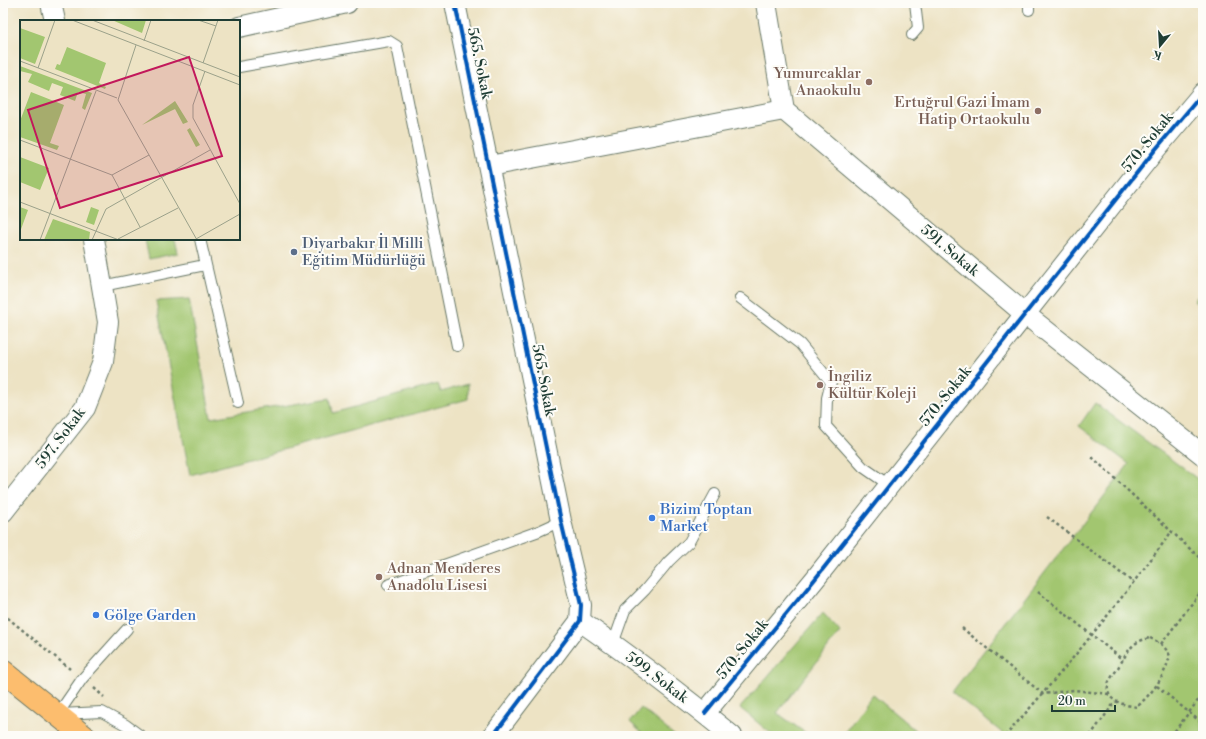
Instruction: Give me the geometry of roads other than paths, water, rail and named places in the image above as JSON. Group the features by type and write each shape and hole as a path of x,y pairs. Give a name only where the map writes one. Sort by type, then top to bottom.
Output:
{"main road":[{"path":"3,671 84,736"}],"street":[{"path":"52,3 55,20"},
{"path":"240,27 347,3"},
{"name":"565. Sokak","path":"455,3 560,521 581,605 580,621"},
{"path":"489,166 784,110 766,3"},
{"name":"570. Sokak","path":"705,714 815,579 1155,150 1203,93"},
{"name":"591. Sokak","path":"784,110 1025,314 1203,455"},
{"name":"597. Sokak","path":"3,512 85,408 103,362 108,322 94,240"},
{"path":"494,736 580,621"},
{"name":"599. Sokak","path":"580,621 613,644 732,736"}],"lane":[{"path":"912,35 918,28 916,3"},
{"path":"240,67 389,41 398,46 457,346"},
{"path":"200,240 238,403"},
{"path":"102,286 205,265"},
{"path":"740,298 800,344 831,382 827,398 826,426 863,467 889,485"},
{"path":"613,644 625,610 645,590 669,561 689,542 715,494"},
{"path":"388,585 539,531 560,521"},
{"path":"58,714 82,679 127,629"},
{"path":"58,714 102,712 126,725 141,736"}],"place":[{"name":"Yumurcaklar Anaokulu","path":"869,82"},
{"name":"Ertuğrul Gazi İmam Hatip Ortaokulu","path":"1038,111"},
{"name":"Diyarbakır İl Milli Eğitim Müdürlüğü","path":"294,252"},
{"name":"İngiliz Kültür Koleji","path":"820,385"},
{"name":"Bizim Toptan Market","path":"652,518"},
{"name":"Adnan Menderes Anadolu Lisesi","path":"379,577"},
{"name":"Gölge Garden","path":"96,615"}]}
